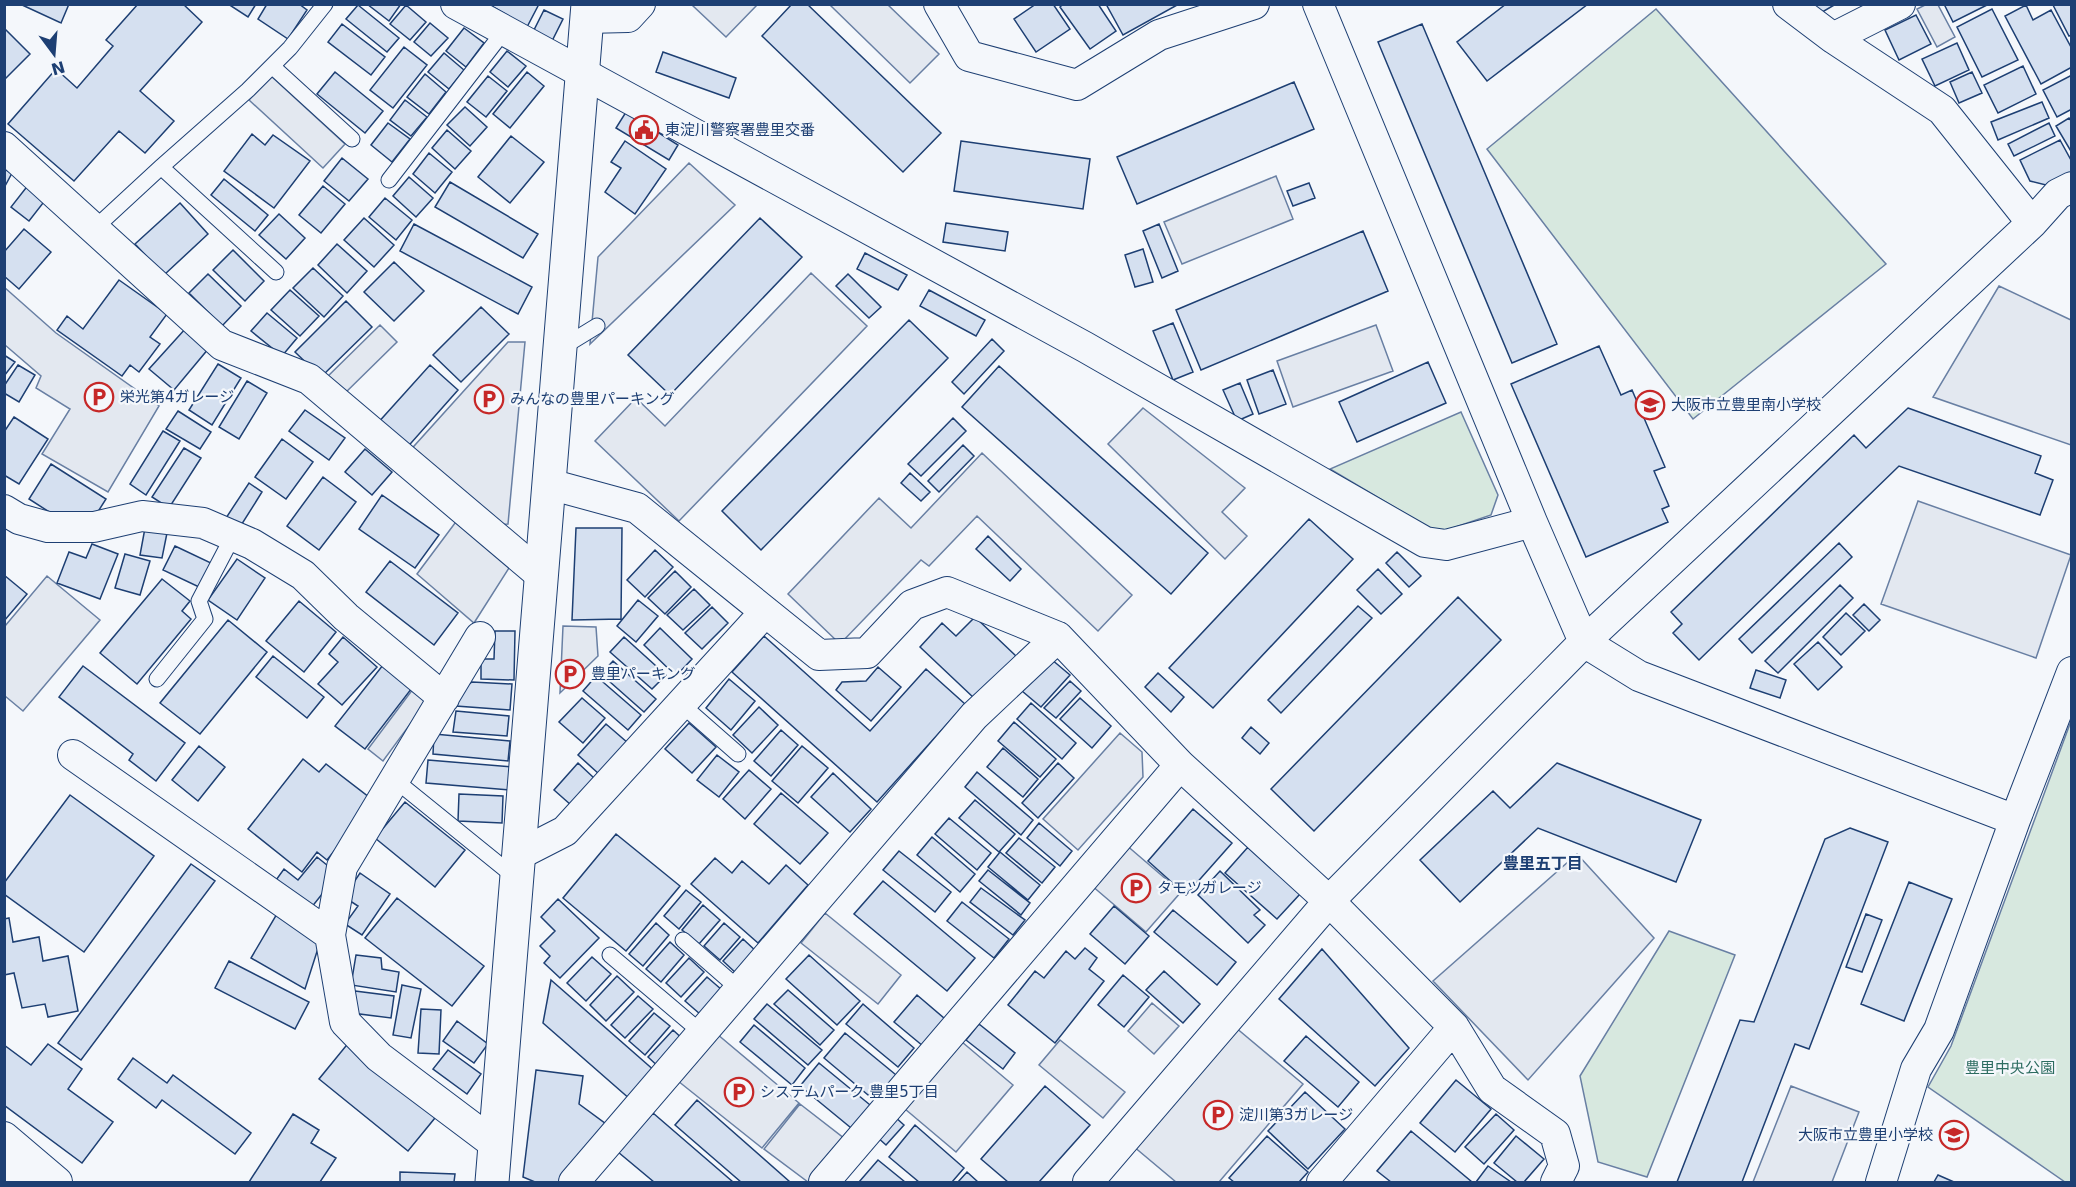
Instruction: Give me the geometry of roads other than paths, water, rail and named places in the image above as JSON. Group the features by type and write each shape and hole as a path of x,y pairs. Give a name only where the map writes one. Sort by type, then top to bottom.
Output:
{"main road":[{"path":"492,1182 587,11"},
{"path":"4,1172 18,1182"}],"street":[{"path":"456,4 1085,347 1425,542 1446,545 1532,522"},
{"path":"587,11 628,17 640,4"},
{"path":"939,4 969,56 1077,85 1159,35 1254,4"},
{"path":"1318,4 1532,522 1584,642 1639,676 2015,819"},
{"path":"1788,4 1833,38 1942,110 2032,223"},
{"path":"1833,38 1900,4"},
{"path":"4,147 222,345 309,379 542,576"},
{"path":"1088,1182 1329,902 1584,642 2032,223 2058,194 2072,187"},
{"path":"549,484 638,508 819,655 867,653 912,605 947,592 1058,637 1180,765 1329,902 1454,1028 1492,1089 1555,1134 1564,1166 1556,1182"},
{"path":"4,510 19,519 48,528 94,527 142,516 203,523 252,544 303,575 346,617 444,698"},
{"path":"519,867 565,831 765,612"},
{"path":"480,637 342,867 330,935 345,1022 379,1058 496,1145"},
{"path":"574,1182 974,716 1058,637"},
{"path":"1881,1182 1916,1069 1939,1030 2015,819 2072,672"},
{"path":"73,755 330,935"},
{"path":"824,1182 1180,765"},
{"path":"1322,1182 1454,1028"},
{"path":"4,1137 57,1182"}],"lane":[{"path":"95,228 248,90 290,48 325,4"},
{"path":"389,180 504,31"},
{"path":"272,66 352,139"},
{"path":"161,167 276,272"},
{"path":"560,349 597,326"},
{"path":"157,679 205,620 199,601 233,536"},
{"path":"681,705 738,754"},
{"path":"395,780 519,867"},
{"path":"683,940 739,989"},
{"path":"610,955 702,1033"}],"place":[{"name":"東淀川警察署豊里交番","path":"644,130"},
{"name":"栄光第4ガレージ","path":"99,397"},
{"name":"みんなの豊里パーキング","path":"489,399"},
{"name":"大阪市立豊里南小学校","path":"1650,405"},
{"name":"豊里パーキング","path":"570,674"},
{"name":"タモツガレージ","path":"1136,888"},
{"name":"システムパーク 豊里5丁目","path":"739,1092"},
{"name":"淀川第3ガレージ","path":"1218,1115"},
{"name":"大阪市立豊里小学校","path":"1954,1135"}],"district":[{"name":"豊里五丁目","path":"1543,863"}],"park label":[{"name":"豊里中央公園","path":"2010,1068"}]}
